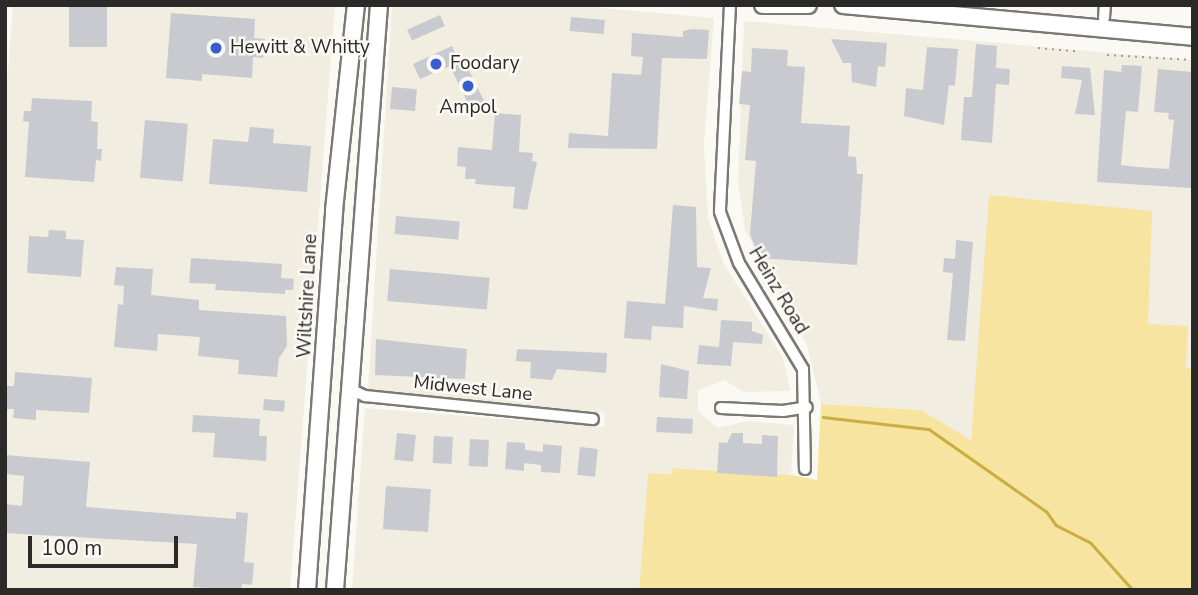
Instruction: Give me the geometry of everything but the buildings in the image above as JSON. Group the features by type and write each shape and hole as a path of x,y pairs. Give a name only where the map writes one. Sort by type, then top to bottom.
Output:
{"main road":[{"name":"Wiltshire Lane","path":"307,590 338,176 356,5"},
{"path":"335,590 379,5"},
{"path":"763,5 808,5"},
{"path":"843,5 977,15 1104,17 1193,26"},
{"path":"1104,17 1193,37"},
{"path":"344,114 361,110 372,100"},
{"path":"338,176 351,155 361,155 367,161"},
{"path":"323,387 350,389"}],"street":[{"name":"Heinz Road","path":"730,5 720,212 739,263 803,369 807,407 805,469"},
{"name":"Midwest Lane","path":"350,389 365,396 593,419"},
{"path":"721,408 783,411 807,407"}],"path":[{"path":"1038,48 1076,51"},
{"path":"1107,55 1193,60"}],"shaded area":[{"path":"13,5 335,5 290,590 5,590 5,111"},
{"path":"392,5 569,5 714,18 704,144 708,218 724,264 783,358 790,391 744,392 724,380 698,390 698,411 718,428 747,421 794,425 791,475 674,468 673,474 648,473 639,590 352,590 365,408 604,427 605,413 368,390"},
{"path":"744,21 1193,60 1193,369 1186,369 1148,324 990,195 971,440 921,410 821,404 807,345 745,230 738,184"},
{"path":"989,195 1152,211 1148,324 1188,326 1186,368 1193,369 1193,590 639,590 648,473 672,474 673,468 791,475 817,480 821,404 921,410 971,440"}],"waterway":[{"path":"823,417 929,429 1047,512 1056,525 1091,543 1133,590"}],"place":[{"name":"Hewitt & Whitty","path":"216,48"},
{"name":"Foodary","path":"436,64"},
{"name":"Ampol","path":"468,86"}]}
